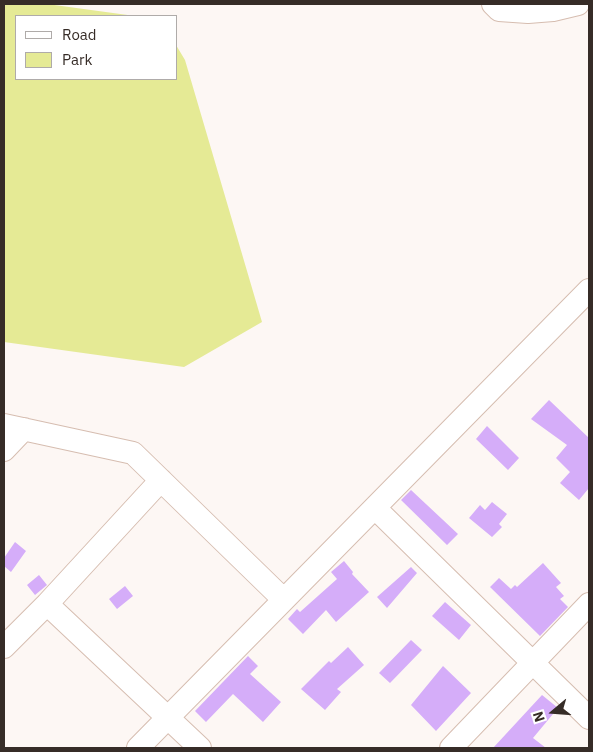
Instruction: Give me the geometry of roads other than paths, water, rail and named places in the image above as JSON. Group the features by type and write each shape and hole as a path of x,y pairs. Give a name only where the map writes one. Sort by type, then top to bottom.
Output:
{"street":[{"path":"493,4 499,10 528,12 553,10 578,4"},
{"path":"138,748 589,290"},
{"path":"4,450 14,427 133,453 283,599"},
{"path":"4,648 161,480"},
{"path":"374,508 589,718"},
{"path":"47,604 200,748"},
{"path":"451,748 589,604"}]}
